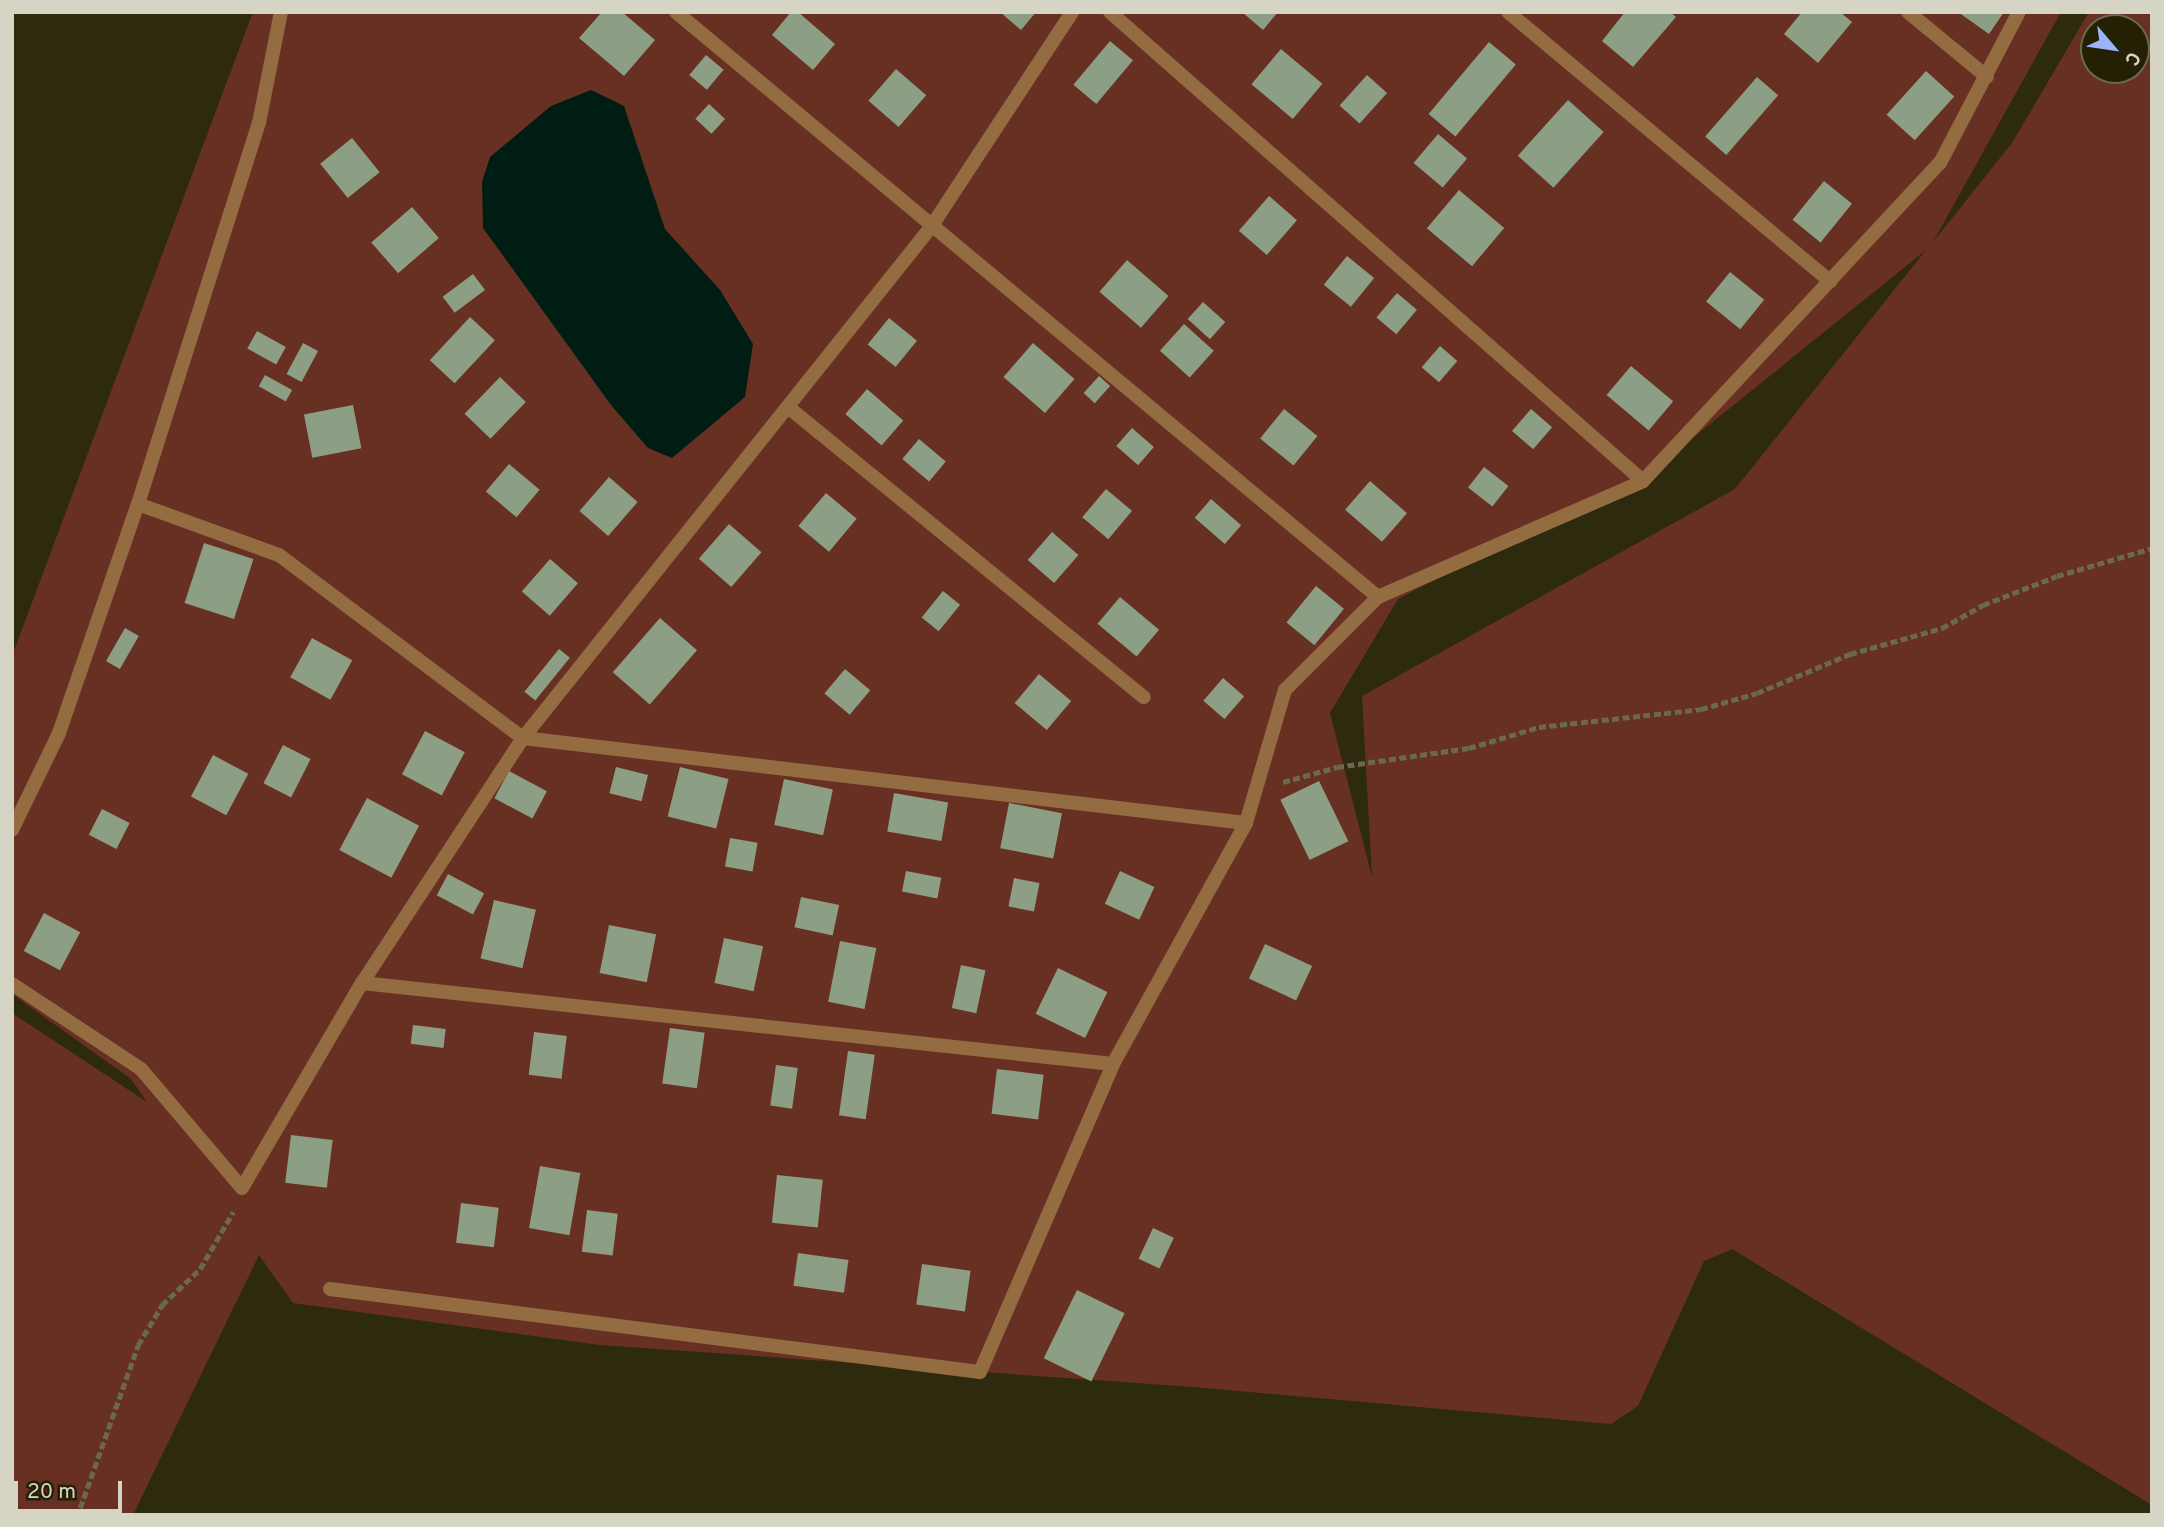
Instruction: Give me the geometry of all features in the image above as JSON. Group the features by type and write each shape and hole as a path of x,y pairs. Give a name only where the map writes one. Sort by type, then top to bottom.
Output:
{"street":[{"path":"12,830 59,733 138,504 259,124 281,12"},
{"path":"676,12 1378,597"},
{"path":"12,984 141,1069 242,1188 362,983 523,738 931,227 1072,12"},
{"path":"1110,12 1643,481"},
{"path":"1508,12 1830,281"},
{"path":"1908,12 1987,77"},
{"path":"330,1289 980,1372 1114,1064 1245,823 1285,690 1378,597 1643,481 1940,163 2019,12"},
{"path":"788,407 1143,697"},
{"path":"138,504 279,555 523,738 1245,823"},
{"path":"362,983 1114,1064"}],"path":[{"path":"1255,791 1337,767 1469,748 1539,727 1701,709 1757,693 1850,654 1942,628 1983,605 2057,576 2152,548"},
{"path":"80,1508 138,1345 162,1305 200,1269 220,1240 242,1188"}],"shaded area":[{"path":"253,12 2061,12 1933,242 2012,143 2080,27 2080,84 2150,84 2150,14 2088,14 2152,12 2152,1505 1732,1249 1704,1261 1638,1406 1611,1424 1194,1387 600,1345 293,1303 259,1255 133,1515 12,1515 12,1013 147,1102 131,1079 12,994 12,656","holes":["1926,250 1735,489 1362,696 1372,877 1330,713 1398,599 1658,466"]},
{"path":"591,90 624,106 665,229 720,290 753,344 745,397 672,458 648,448 611,405 483,228 482,182 490,157 551,106"}],"building":[{"path":"602,12 622,12 655,40 624,76 579,38"},
{"path":"791,12 798,12 835,44 813,70 772,35"},
{"path":"1000,12 1036,12 1021,30"},
{"path":"1242,12 1278,12 1263,30"},
{"path":"1625,12 1670,12 1676,17 1633,67 1602,41"},
{"path":"1802,12 1840,12 1852,22 1818,63 1784,34"},
{"path":"1958,12 2004,12 1989,34"},
{"path":"1110,41 1133,60 1096,104 1073,85"},
{"path":"1489,42 1516,64 1455,137 1429,114"},
{"path":"1281,49 1322,84 1293,119 1251,84"},
{"path":"706,55 724,70 707,90 689,75"},
{"path":"896,69 926,95 899,127 868,101"},
{"path":"1926,71 1954,96 1915,140 1887,115"},
{"path":"1367,75 1387,93 1360,124 1340,105"},
{"path":"1757,77 1778,95 1726,155 1705,137"},
{"path":"1568,100 1604,132 1553,188 1518,156"},
{"path":"709,104 725,119 711,134 695,119"},
{"path":"1438,134 1467,158 1443,188 1414,163"},
{"path":"352,138 380,172 348,198 320,164"},
{"path":"1824,181 1852,204 1821,243 1793,220"},
{"path":"1459,190 1504,228 1472,266 1427,228"},
{"path":"1269,196 1297,220 1267,255 1239,231"},
{"path":"412,207 439,238 398,273 371,242"},
{"path":"1347,256 1374,278 1351,307 1324,285"},
{"path":"1127,260 1169,296 1141,328 1099,292"},
{"path":"1730,272 1764,300 1740,329 1706,302"},
{"path":"473,274 485,290 455,313 443,297"},
{"path":"1397,293 1417,310 1396,334 1376,318"},
{"path":"1203,302 1225,322 1210,339 1188,319"},
{"path":"470,317 495,340 455,383 430,360"},
{"path":"889,318 917,341 896,367 868,344"},
{"path":"1184,324 1214,351 1190,378 1160,351"},
{"path":"257,331 286,347 276,364 247,348"},
{"path":"303,343 318,351 302,382 287,374"},
{"path":"1033,343 1075,379 1045,413 1003,377"},
{"path":"1440,346 1457,361 1439,382 1422,367"},
{"path":"1631,366 1673,401 1649,430 1607,395"},
{"path":"265,375 292,390 286,401 259,386"},
{"path":"1099,376 1110,386 1095,403 1084,393"},
{"path":"500,377 526,402 490,439 465,414"},
{"path":"867,389 903,420 882,445 845,414"},
{"path":"353,405 361,448 312,458 304,415"},
{"path":"1284,409 1317,436 1294,466 1260,439"},
{"path":"1531,409 1552,427 1533,449 1512,431"},
{"path":"1132,428 1154,447 1138,465 1116,446"},
{"path":"919,439 946,461 929,481 902,459"},
{"path":"509,464 540,490 517,517 486,492"},
{"path":"1484,467 1508,486 1492,507 1468,487"},
{"path":"609,477 638,502 608,536 579,511"},
{"path":"1370,481 1407,513 1382,542 1345,510"},
{"path":"1106,489 1132,511 1108,539 1082,517"},
{"path":"826,493 857,519 829,552 798,526"},
{"path":"1211,499 1241,525 1225,544 1195,518"},
{"path":"729,524 761,552 731,587 699,559"},
{"path":"1052,532 1078,555 1054,583 1028,560"},
{"path":"204,543 253,559 234,619 185,603"},
{"path":"550,559 578,583 550,616 522,591"},
{"path":"1316,586 1344,609 1314,645 1286,623"},
{"path":"943,591 960,605 939,631 922,617"},
{"path":"1120,597 1159,630 1137,657 1098,624"},
{"path":"660,618 697,650 650,704 613,672"},
{"path":"125,628 139,636 120,669 106,661"},
{"path":"312,638 352,660 330,700 290,677"},
{"path":"559,649 570,658 535,701 524,692"},
{"path":"845,669 870,690 850,715 824,694"},
{"path":"1039,674 1071,701 1047,730 1015,703"},
{"path":"1223,678 1244,696 1224,719 1203,701"},
{"path":"425,731 465,752 442,795 402,774"},
{"path":"283,745 311,759 291,797 263,783"},
{"path":"213,755 248,774 226,815 191,796"},
{"path":"616,767 648,775 641,801 609,793"},
{"path":"680,767 729,779 716,829 668,816"},
{"path":"509,771 547,791 532,819 494,798"},
{"path":"784,779 833,789 823,835 774,825"},
{"path":"1319,781 1348,841 1310,860 1280,800"},
{"path":"894,793 948,803 941,841 887,831"},
{"path":"367,798 419,826 391,878 339,850"},
{"path":"1009,803 1062,813 1053,858 1000,848"},
{"path":"102,809 130,823 116,849 89,835"},
{"path":"730,838 758,843 753,871 725,867"},
{"path":"906,871 941,878 937,898 902,892"},
{"path":"1120,871 1154,887 1139,920 1105,904"},
{"path":"448,874 484,893 473,914 437,895"},
{"path":"1014,878 1040,883 1034,911 1008,906"},
{"path":"801,897 839,905 833,935 795,927"},
{"path":"494,900 536,910 522,968 481,958"},
{"path":"44,913 80,932 60,970 24,951"},
{"path":"609,925 656,934 647,982 600,973"},
{"path":"724,938 763,946 754,991 714,983"},
{"path":"840,941 876,948 864,1009 828,1002"},
{"path":"1265,944 1312,966 1296,1000 1249,978"},
{"path":"961,965 985,970 976,1013 952,1008"},
{"path":"1058,968 1107,992 1085,1038 1036,1014"},
{"path":"413,1025 446,1029 443,1048 411,1044"},
{"path":"670,1028 705,1033 697,1088 662,1083"},
{"path":"534,1032 567,1036 562,1079 529,1075"},
{"path":"848,1051 875,1055 866,1119 839,1115"},
{"path":"776,1065 798,1068 792,1109 770,1106"},
{"path":"997,1069 1044,1075 1038,1119 992,1114"},
{"path":"291,1135 333,1140 327,1188 285,1183"},
{"path":"540,1166 580,1173 569,1235 529,1228"},
{"path":"777,1175 823,1180 818,1228 772,1223"},
{"path":"461,1203 499,1208 494,1247 456,1243"},
{"path":"587,1210 618,1214 613,1255 582,1252"},
{"path":"1153,1228 1174,1238 1159,1269 1139,1259"},
{"path":"798,1253 849,1260 844,1293 793,1286"},
{"path":"922,1264 971,1271 965,1311 916,1305"},
{"path":"1077,1290 1125,1313 1091,1382 1044,1358"}]}
